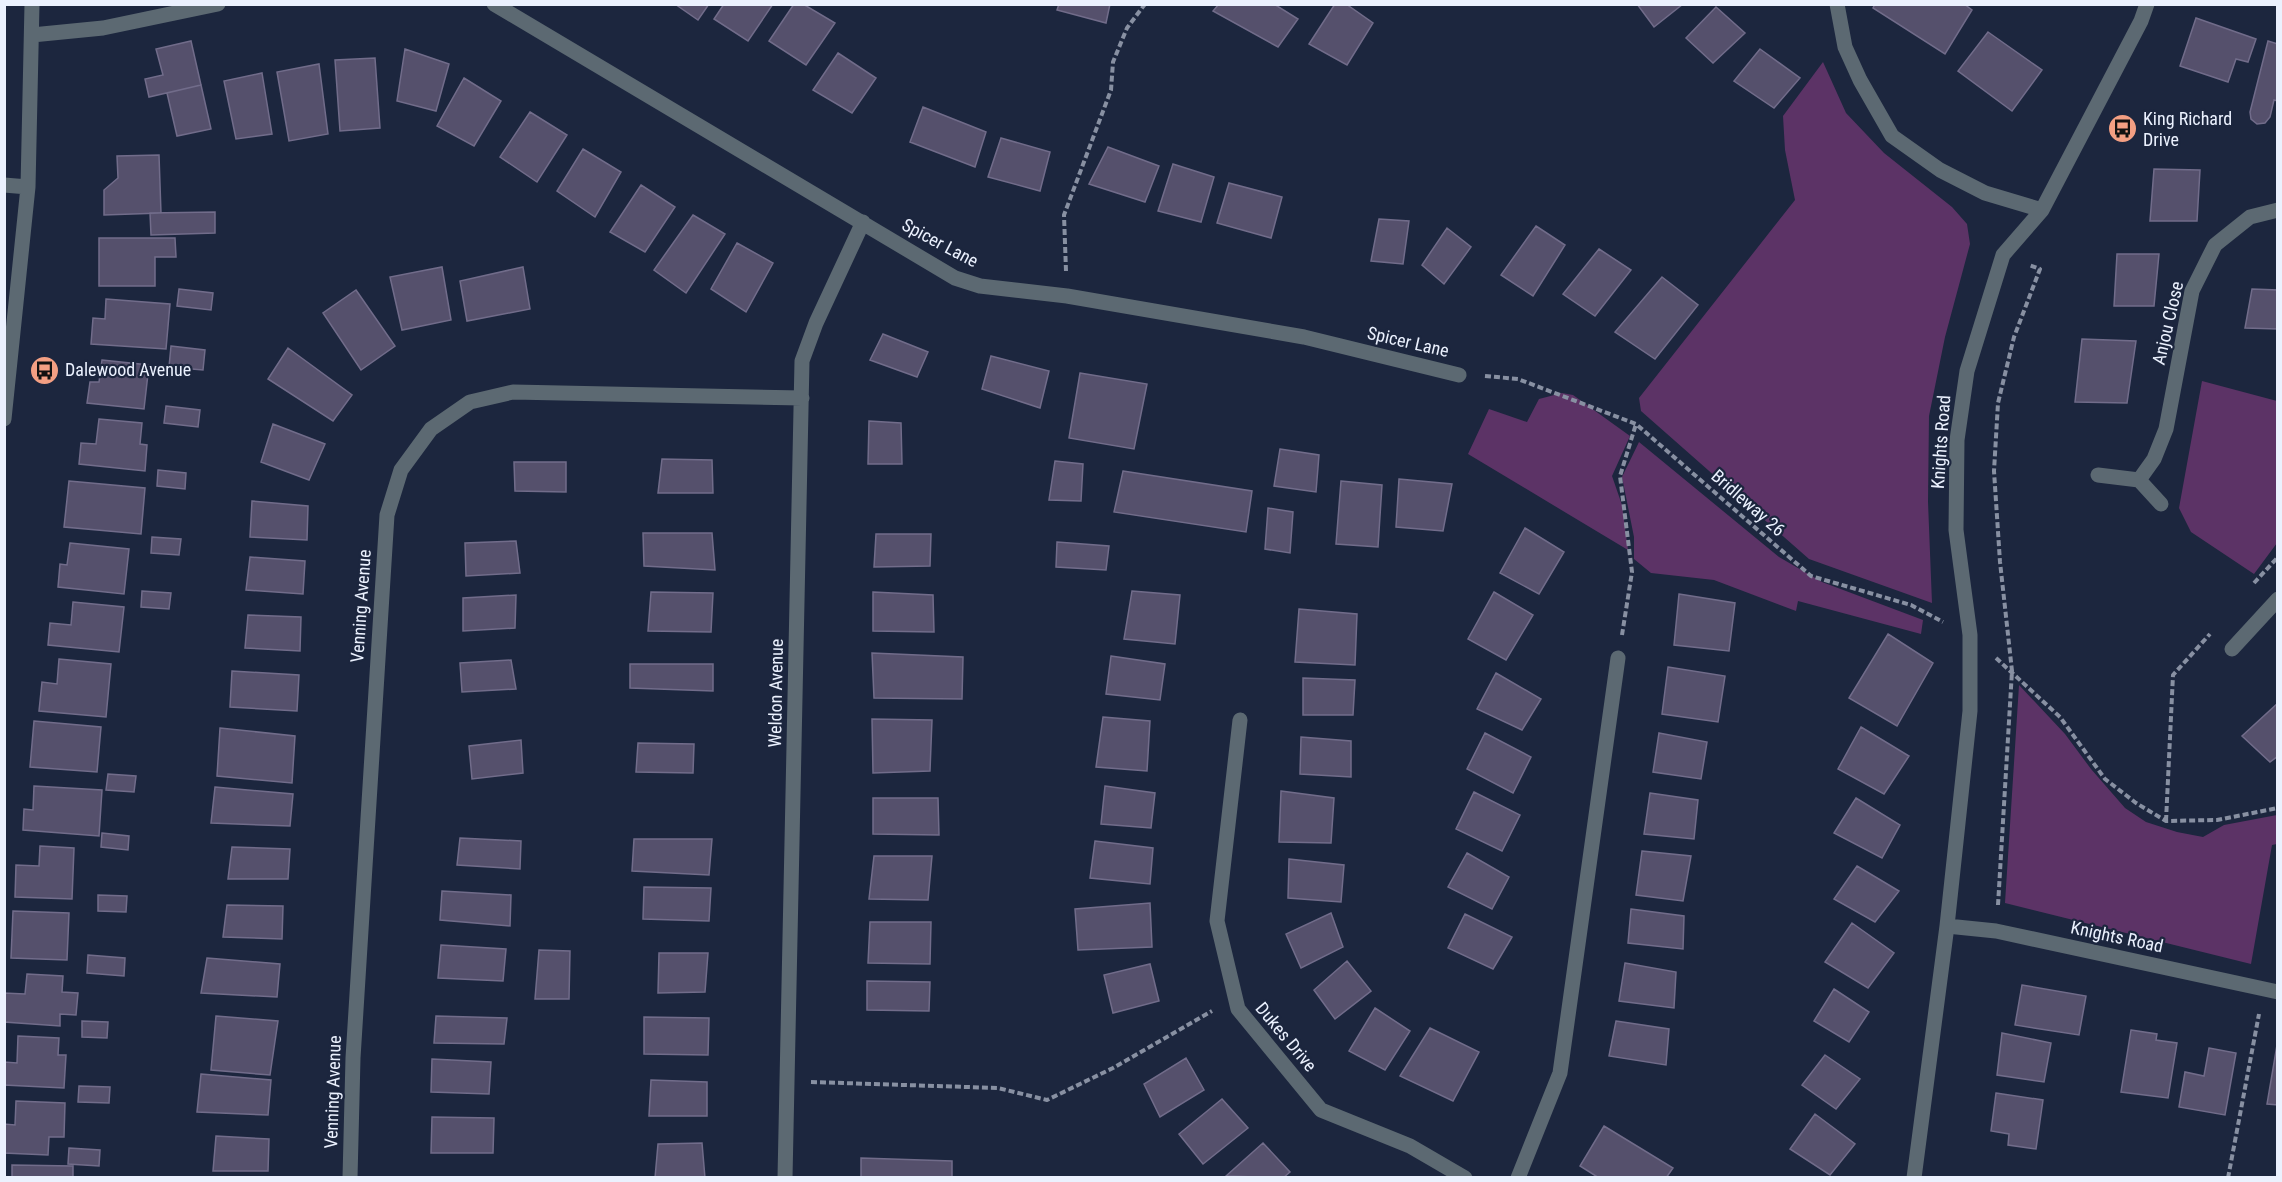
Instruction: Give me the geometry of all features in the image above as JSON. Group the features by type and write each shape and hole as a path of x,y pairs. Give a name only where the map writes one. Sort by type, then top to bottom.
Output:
{"street":[{"path":"4,419 28,187 32,4"},
{"path":"32,35 103,28 218,4"},
{"name":"Spicer Lane","path":"494,4 955,278 980,286 1067,296 1304,338 1459,375"},
{"path":"1837,4 1845,47 1860,80 1892,136 1940,170 1984,193 2042,210"},
{"name":"Knights Road","path":"1914,1178 1947,926 1970,711 1970,635 1956,530 1958,440 1967,371 2003,255 2042,210 2141,21 2147,4"},
{"path":"4,185 28,187"},
{"name":"Anjou Close","path":"2139,480 2154,459 2166,429 2192,291 2215,245 2250,217 2277,210"},
{"name":"Weldon Avenue","path":"785,1178 802,361 816,323 863,222"},
{"name":"Venning Avenue","path":"350,1178 353,1058 387,515 400,470 431,429 441,422 470,402 513,392 802,398"},
{"path":"2098,475 2139,480 2161,504"},
{"path":"2232,648 2277,599"},
{"path":"1518,1178 1560,1073 1618,658"},
{"name":"Dukes Drive","path":"1240,720 1217,921 1238,1010 1321,1110 1410,1146 1465,1178"},
{"name":"Knights Road","path":"1947,926 1995,931 2271,991"}],"path":[{"path":"1067,296 1064,215 1111,90 1113,62 1127,28 1145,4"},
{"path":"1995,931 2002,860 2012,671 2000,562 1994,471 1998,403 2014,337 2040,269 2003,255"},
{"name":"Bridleway 26","path":"1459,375 1518,379 1636,424 1811,576 1911,605 1970,635 2060,717 2105,779 2136,803 2166,821"},
{"path":"1618,658 1632,572 1620,476 1636,424"},
{"path":"2248,590 2277,557"},
{"path":"2210,633 2173,675 2166,821 2217,820 2277,808"},
{"path":"2228,1178 2271,991"},
{"path":"787,1082 998,1088 1047,1100 1113,1068 1235,998"}],"shaded area":[{"path":"1823,62 1846,113 1884,153 1952,207 1967,224 1970,244 1945,337 1929,416 1928,502 1932,603 1809,559 1641,411 1639,398 1795,200 1785,150 1783,116"},
{"path":"2202,381 2277,401 2277,543 2254,574 2191,532 2179,508"},
{"path":"1562,393 1573,395 1630,436 1612,476 1622,505 1628,550 1468,454 1489,409 1527,422 1539,399"},
{"path":"1639,442 1779,557 1822,582 1923,620 1921,634 1798,601 1796,611 1714,580 1651,573 1634,559 1634,537 1622,477"},
{"path":"2019,685 2065,734 2091,769 2125,808 2146,822 2203,837 2224,825 2277,815 2277,844 2272,845 2251,964 2005,903"}],"building":[{"path":"675,4 709,4 698,20"},
{"path":"724,4 773,4 748,41 714,19"},
{"path":"794,4 803,4 835,23 806,65 769,41"},
{"path":"1059,4 1110,4 1106,23 1057,10"},
{"path":"1219,4 1274,4 1298,19 1278,47 1213,11"},
{"path":"1335,4 1346,4 1373,23 1347,65 1309,44"},
{"path":"1637,4 1683,4 1654,27"},
{"path":"1875,4 1964,4 1972,10 1945,54 1873,8"},
{"path":"1716,7 1745,33 1713,63 1686,38"},
{"path":"2196,18 2256,39 2248,62 2236,59 2228,82 2180,66"},
{"path":"1988,32 2042,70 2012,111 1958,71"},
{"path":"191,41 201,85 149,97 145,79 163,75 156,49"},
{"path":"2268,41 2278,44 2278,101 2274,100 2270,117 2265,123 2257,124 2251,119 2250,112"},
{"path":"405,49 449,64 436,111 397,101"},
{"path":"1760,49 1800,78 1774,108 1734,81"},
{"path":"838,53 876,78 852,113 813,90"},
{"path":"375,58 380,128 340,131 335,60"},
{"path":"319,64 328,134 289,141 277,72"},
{"path":"262,73 272,134 236,139 224,81"},
{"path":"464,78 501,101 474,146 437,126"},
{"path":"201,85 211,129 177,136 167,93"},
{"path":"923,107 986,132 975,167 910,142"},
{"path":"530,112 567,135 537,182 500,157"},
{"path":"1001,138 1050,152 1040,191 988,177"},
{"path":"1108,147 1159,166 1145,202 1089,184"},
{"path":"583,149 621,172 595,217 557,191"},
{"path":"159,155 161,213 104,215 104,190 118,178 117,156"},
{"path":"1173,164 1214,177 1201,222 1158,211"},
{"path":"2154,169 2200,170 2197,221 2150,221"},
{"path":"1229,183 1282,197 1271,238 1217,223"},
{"path":"641,185 675,207 645,252 610,232"},
{"path":"215,212 215,233 151,235 150,213"},
{"path":"693,215 725,234 686,293 654,270"},
{"path":"1379,219 1409,221 1403,264 1371,261"},
{"path":"1536,226 1565,245 1533,296 1501,275"},
{"path":"1447,228 1471,247 1444,284 1422,265"},
{"path":"99,238 175,238 176,257 155,257 155,286 99,286"},
{"path":"737,243 773,263 746,312 711,289"},
{"path":"1599,249 1631,270 1595,316 1563,294"},
{"path":"2117,254 2159,254 2154,306 2114,306"},
{"path":"442,267 451,320 402,330 390,277"},
{"path":"523,267 530,309 467,321 460,281"},
{"path":"1662,277 1698,305 1655,359 1615,332"},
{"path":"179,289 213,293 211,310 177,306"},
{"path":"2252,289 2278,290 2278,329 2245,328"},
{"path":"356,290 395,346 361,370 323,313"},
{"path":"106,299 170,304 166,349 91,344 93,318 105,319"},
{"path":"883,334 928,352 917,377 870,360"},
{"path":"2082,339 2136,341 2127,403 2075,402"},
{"path":"171,346 205,350 203,370 169,367"},
{"path":"288,348 352,395 333,421 268,379"},
{"path":"991,356 1049,371 1040,408 982,389"},
{"path":"102,360 149,365 144,409 87,403 90,382 99,382"},
{"path":"1080,373 1147,384 1134,449 1069,438"},
{"path":"166,406 200,410 198,427 164,423"},
{"path":"99,419 142,423 140,444 147,445 145,471 79,464 81,443 96,444"},
{"path":"869,421 901,423 902,464 868,464"},
{"path":"273,424 325,444 309,480 261,462"},
{"path":"1280,449 1319,455 1316,492 1274,486"},
{"path":"662,459 712,460 713,493 658,493"},
{"path":"1055,461 1083,464 1081,501 1049,500"},
{"path":"514,462 566,462 566,492 515,491"},
{"path":"158,470 186,473 185,489 157,486"},
{"path":"1123,471 1252,491 1246,532 1114,512"},
{"path":"1399,479 1452,484 1443,531 1396,527"},
{"path":"69,481 145,488 141,534 64,527"},
{"path":"1341,481 1382,485 1378,547 1336,544"},
{"path":"252,501 308,506 307,540 250,537"},
{"path":"1268,508 1293,512 1290,553 1265,549"},
{"path":"1525,528 1564,552 1539,594 1500,573"},
{"path":"643,533 712,533 715,570 644,566"},
{"path":"876,534 931,534 930,566 874,567"},
{"path":"152,537 181,539 179,555 151,553"},
{"path":"516,541 520,573 466,576 465,543"},
{"path":"1057,542 1109,546 1106,570 1056,567"},
{"path":"70,543 129,549 124,594 58,587 60,564 67,565"},
{"path":"250,557 305,561 303,594 246,590"},
{"path":"142,591 171,593 169,609 141,607"},
{"path":"1132,591 1180,595 1175,644 1124,639"},
{"path":"651,592 713,593 711,632 648,631"},
{"path":"873,592 933,595 934,632 873,631"},
{"path":"1494,592 1533,615 1506,660 1468,639"},
{"path":"1679,594 1735,603 1729,651 1674,645"},
{"path":"516,595 515,628 463,631 463,598"},
{"path":"73,602 124,607 119,652 48,645 50,623 71,625"},
{"path":"1299,609 1357,614 1355,665 1295,662"},
{"path":"248,615 301,617 300,651 245,648"},
{"path":"1888,634 1933,663 1897,726 1849,698"},
{"path":"872,653 963,657 962,699 874,698"},
{"path":"1111,656 1165,664 1160,700 1106,694"},
{"path":"59,659 111,664 106,717 39,711 42,682 57,684"},
{"path":"511,660 516,689 462,692 460,663"},
{"path":"630,664 713,664 713,691 630,688"},
{"path":"1668,667 1725,676 1718,722 1662,714"},
{"path":"232,671 299,675 297,711 230,707"},
{"path":"1496,673 1541,699 1522,730 1477,709"},
{"path":"1303,678 1355,680 1353,715 1303,715"},
{"path":"2278,703 2278,756 2270,762 2242,736"},
{"path":"1103,717 1150,721 1147,771 1096,767"},
{"path":"872,719 932,720 930,771 873,773"},
{"path":"34,721 101,727 97,772 30,767"},
{"path":"1861,727 1909,756 1884,794 1838,769"},
{"path":"220,728 295,736 292,783 217,776"},
{"path":"1485,733 1531,757 1513,793 1467,769"},
{"path":"1659,733 1707,742 1701,779 1653,772"},
{"path":"1301,737 1351,741 1351,777 1300,774"},
{"path":"521,740 523,773 472,779 469,746"},
{"path":"638,743 694,744 693,773 636,772"},
{"path":"108,774 136,776 134,792 106,790"},
{"path":"34,786 102,790 99,836 23,830 24,809 33,810"},
{"path":"1105,786 1155,793 1151,828 1101,824"},
{"path":"215,787 293,794 290,826 211,823"},
{"path":"1281,791 1334,798 1331,843 1279,842"},
{"path":"1474,792 1520,815 1502,851 1456,829"},
{"path":"1650,793 1698,800 1694,839 1644,834"},
{"path":"873,798 938,798 939,835 873,834"},
{"path":"1856,798 1900,825 1882,858 1834,833"},
{"path":"102,833 129,836 128,850 101,847"},
{"path":"460,838 521,841 520,869 457,865"},
{"path":"634,839 712,839 709,875 632,871"},
{"path":"1095,841 1153,848 1150,884 1090,878"},
{"path":"40,846 74,848 72,899 15,897 16,865 39,866"},
{"path":"232,847 290,849 288,879 228,879"},
{"path":"1642,851 1691,856 1683,901 1636,895"},
{"path":"1467,853 1509,877 1492,909 1448,887"},
{"path":"874,856 932,856 928,900 869,899"},
{"path":"1289,859 1344,865 1341,902 1288,898"},
{"path":"1857,866 1899,891 1875,922 1834,899"},
{"path":"644,887 711,888 709,921 643,919"},
{"path":"442,891 511,895 510,926 440,920"},
{"path":"98,895 127,896 126,912 98,911"},
{"path":"1150,903 1152,947 1078,950 1075,909"},
{"path":"227,905 283,906 282,939 223,937"},
{"path":"1631,909 1684,916 1683,949 1628,943"},
{"path":"13,911 69,913 67,960 11,958"},
{"path":"1331,913 1343,947 1301,968 1286,934"},
{"path":"1465,914 1512,937 1493,969 1448,948"},
{"path":"870,922 931,922 930,964 868,963"},
{"path":"1852,923 1894,953 1868,988 1825,962"},
{"path":"441,945 506,949 503,981 438,978"},
{"path":"539,950 570,951 569,999 535,999"},
{"path":"659,953 708,953 705,992 658,993"},
{"path":"88,955 125,958 124,976 87,973"},
{"path":"207,958 280,964 277,997 201,993"},
{"path":"1347,961 1371,991 1335,1019 1314,990"},
{"path":"1625,963 1676,972 1674,1008 1619,1001"},
{"path":"1150,964 1159,1001 1113,1013 1104,975"},
{"path":"27,974 63,976 62,992 78,993 76,1015 60,1014 60,1026 4,1022 4,993 25,994"},
{"path":"867,981 930,982 929,1011 867,1010"},
{"path":"2022,985 2086,996 2079,1035 2015,1025"},
{"path":"1834,989 1869,1012 1849,1042 1814,1021"},
{"path":"1375,1008 1410,1031 1385,1070 1349,1051"},
{"path":"216,1016 278,1021 270,1075 211,1070"},
{"path":"436,1016 507,1018 504,1044 434,1043"},
{"path":"644,1017 709,1018 708,1055 644,1054"},
{"path":"82,1021 108,1022 107,1038 82,1037"},
{"path":"1616,1021 1669,1029 1666,1065 1609,1056"},
{"path":"1430,1028 1479,1052 1453,1101 1400,1076"},
{"path":"2131,1030 2157,1034 2156,1040 2177,1043 2168,1098 2121,1092"},
{"path":"2002,1033 2051,1043 2044,1082 1997,1075"},
{"path":"18,1036 59,1038 58,1055 66,1055 64,1088 4,1085 4,1062 17,1063"},
{"path":"2278,1045 2278,1105 2267,1104"},
{"path":"2209,1048 2236,1053 2225,1115 2179,1107 2185,1072 2204,1076"},
{"path":"1825,1055 1860,1079 1836,1109 1802,1085"},
{"path":"1186,1058 1204,1090 1160,1117 1144,1084"},
{"path":"432,1059 491,1062 489,1094 431,1092"},
{"path":"201,1074 271,1080 268,1115 197,1112"},
{"path":"651,1080 707,1082 707,1116 649,1116"},
{"path":"79,1086 110,1087 109,1103 78,1102"},
{"path":"1996,1093 2043,1100 2036,1149 2008,1145 2009,1134 1991,1131"},
{"path":"1222,1099 1248,1128 1203,1164 1179,1134"},
{"path":"16,1101 65,1103 64,1137 49,1137 48,1155 4,1153 4,1124 15,1125"},
{"path":"1815,1114 1855,1144 1830,1175 1790,1149"},
{"path":"432,1117 494,1118 493,1153 431,1153"},
{"path":"1604,1126 1673,1168 1666,1178 1599,1178 1580,1166"},
{"path":"216,1136 269,1139 268,1171 213,1171"},
{"path":"702,1143 705,1178 655,1178 658,1144"},
{"path":"1263,1143 1290,1172 1283,1178 1226,1176"},
{"path":"69,1148 100,1150 99,1166 68,1164"},
{"path":"861,1158 952,1161 952,1178 861,1178"},
{"path":"12,1165 73,1166 73,1178 12,1178"}],"place":[{"name":"King Richard Drive","path":"2122,129"},
{"name":"Dalewood Avenue","path":"44,370"}]}
